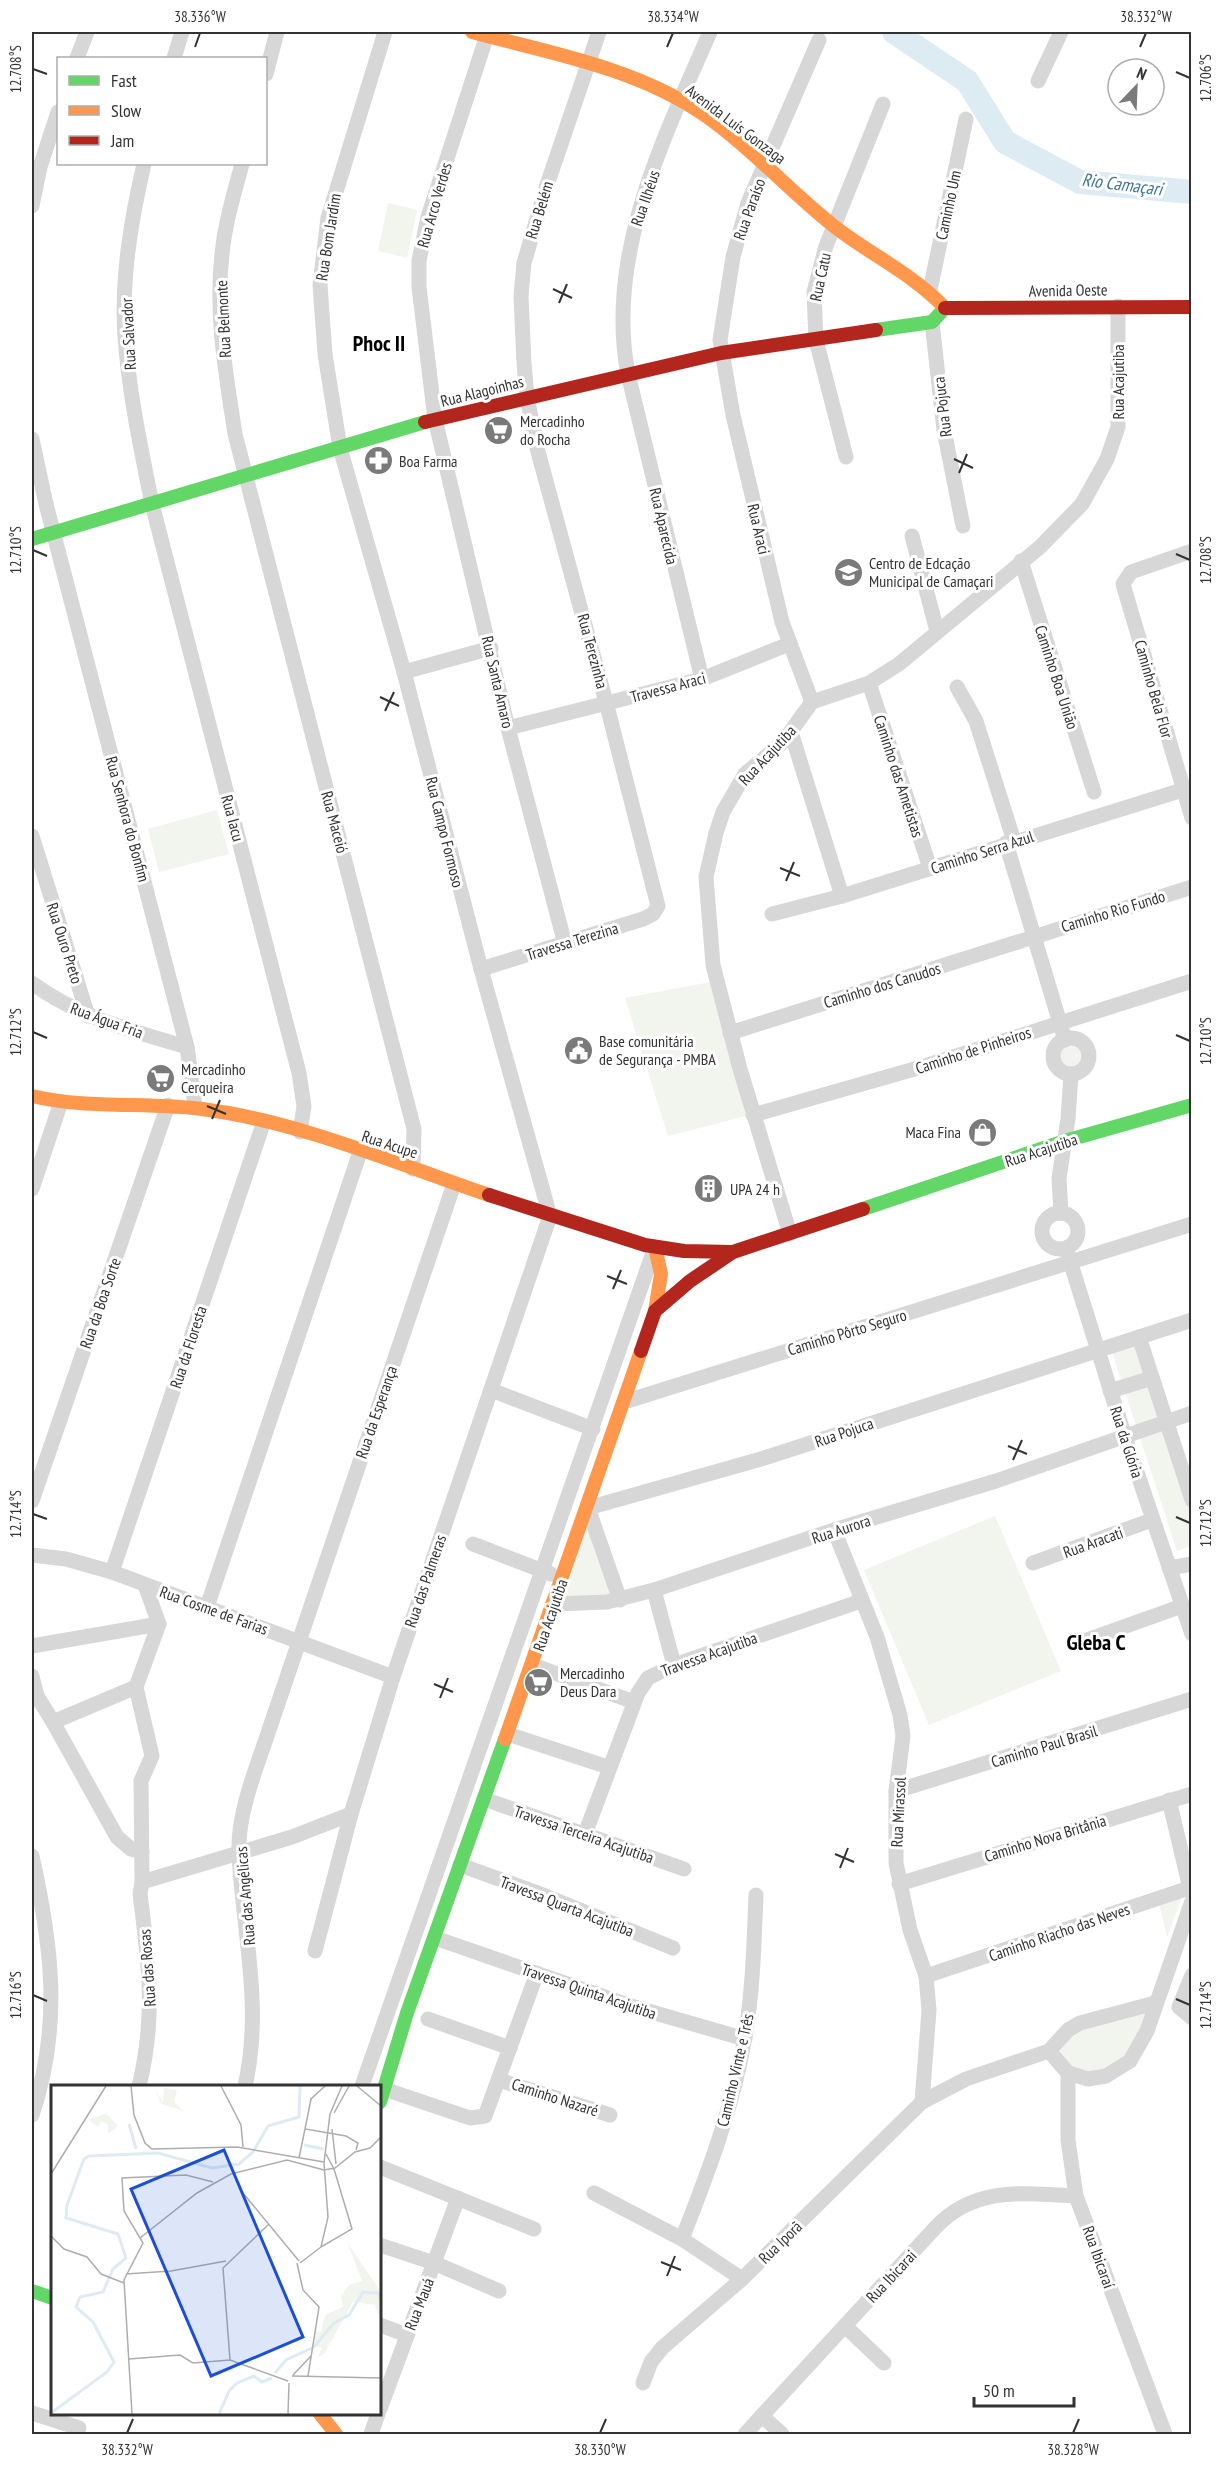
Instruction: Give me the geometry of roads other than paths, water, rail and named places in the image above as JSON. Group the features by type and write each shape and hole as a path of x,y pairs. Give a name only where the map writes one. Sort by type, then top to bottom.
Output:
{"street":[{"path":"77,57 87,32"},
{"path":"174,57 182,32"},
{"path":"267,70 277,32"},
{"name":"Rua Bom Jardim","path":"340,448 322,327 322,260 328,218 338,180 385,32"},
{"name":"Rua Belém","path":"526,397 521,296 524,263 599,32"},
{"name":"Rua Ilhéus","path":"628,374 624,342 623,287 634,224 710,32"},
{"path":"1038,81 1061,32"},
{"name":"Avenida Luís Gonzaga","path":"482,33 588,62 681,101 766,165 835,226 930,290 945,308"},
{"name":"Rua Arco Verdes","path":"435,419 419,287 419,261 437,187 482,33"},
{"name":"Rua Paraíso","path":"721,353 722,313 733,257 748,203 819,40"},
{"name":"Rua Catu","path":"846,457 816,340 814,292 824,254 883,104"},
{"path":"32,206 40,167 57,115"},
{"name":"Caminho Um","path":"930,290 966,119"},
{"name":"Rua Salvador","path":"144,165 127,264 125,335 142,454 152,504"},
{"name":"Rua Belmonte","path":"242,165 226,220 221,255 220,321 234,424 244,476"},
{"name":"Rua Acajutiba","path":"790,1234 730,1033 710,945 707,864 723,812 740,781 791,732 812,702 869,683 899,664 1020,561 1040,547 1082,504 1112,448 1119,420 1118,306"},
{"name":"Avenida Oeste","path":"945,308 1191,307"},
{"path":"932,322 945,308"},
{"name":"Rua Alagoinhas","path":"32,539 435,419 526,397 721,353 932,322"},
{"name":"Rua Pojuca","path":"932,322 944,430 963,526"},
{"name":"Rua Araci","path":"721,353 759,533 789,644 812,702"},
{"name":"Rua Aparecida","path":"628,374 702,679"},
{"name":"Rua Terezinha","path":"526,397 537,448 606,702 658,906"},
{"name":"Rua Santa Amaro","path":"435,419 491,648 508,728 565,944"},
{"name":"Rua Senhora do Bonfim","path":"32,439 54,533 187,1047 195,1106"},
{"name":"Rua Campo Formoso","path":"340,448 404,672 481,969 550,1216"},
{"name":"Rua Maceió","path":"244,476 414,1129 413,1169"},
{"name":"Rua Iacu","path":"152,504 299,1073 304,1106 300,1132"},
{"path":"912,536 937,631"},
{"name":"Caminho Bela Flor","path":"1191,551 1131,572 1125,578 1123,588 1187,789 1191,818"},
{"name":"Caminho Boa União","path":"1020,561 1094,792"},
{"name":"Travessa Araci","path":"508,728 702,679 789,644"},
{"path":"404,672 491,648"},
{"name":"Caminho das Ametistas","path":"869,683 930,868"},
{"path":"957,687 976,721 1034,936 1065,1040"},
{"path":"791,732 842,896"},
{"name":"Caminho Serra Azul","path":"772,914 842,896 1010,842 1187,789"},
{"name":"Rua Ouro Preto","path":"32,836 88,1016"},
{"name":"Caminho Rio Fundo","path":"1034,936 1191,886"},
{"name":"Travessa Terezina","path":"481,969 649,917 657,911 658,906"},
{"name":"Caminho dos Canudos","path":"730,1033 947,966 1034,936"},
{"name":"Caminho de Pinheiros","path":"753,1115 836,1093 1191,981"},
{"name":"Rua Água Fria","path":"32,983 70,1008 88,1016 187,1047"},
{"path":"1065,1040 1078,1040 1088,1049 1088,1063 1084,1069 1071,1074 1059,1069 1053,1056 1059,1044 1065,1040"},
{"path":"1061,1213 1059,1178 1071,1074"},
{"name":"Rua Acupe","path":"32,1096 60,1105 195,1106 264,1121 550,1216 655,1247 733,1252"},
{"path":"32,1189 60,1105"},
{"name":"Rua da Boa Sorte","path":"32,1501 168,1105"},
{"name":"Rua Acajutiba","path":"382,2096 404,2022 533,1665 655,1311 690,1281 733,1252 1065,1141 1191,1105"},
{"name":"Rua da Floresta","path":"112,1572 264,1121"},
{"path":"207,1607 360,1152"},
{"name":"Rua da Esperança","path":"298,1641 454,1184"},
{"path":"1061,1213 1073,1218 1079,1229 1076,1241 1068,1255 1048,1244 1042,1233 1049,1216 1061,1213"},
{"name":"Rua das Palmeras","path":"315,1951 351,1814 393,1677 550,1216"},
{"name":"Caminho Pôrto Seguro","path":"624,1402 1068,1255 1191,1224"},
{"path":"655,1247 661,1275 655,1311"},
{"path":"362,2085 655,1247"},
{"name":"Rua da Glória","path":"1068,1255 1110,1391 1191,1635"},
{"name":"Rua Pojuca","path":"588,1508 771,1456 1191,1320"},
{"path":"1139,1337 1191,1500"},
{"path":"1110,1391 1152,1378"},
{"path":"491,1390 593,1429"},
{"name":"Rua Aurora","path":"553,1604 620,1600 654,1590 834,1530 996,1481 1191,1413"},
{"path":"588,1508 620,1600"},
{"name":"Rua Aracati","path":"1033,1563 1152,1520"},
{"name":"Rua Mirassol","path":"834,1530 889,1672 900,1715 903,1745 896,1791 896,1863 910,1929 927,1976 929,2010 922,2102"},
{"path":"473,1544 562,1578"},
{"name":"Rua Cosme de Farias","path":"32,1555 66,1559 112,1572 393,1677"},
{"path":"1168,1568 1191,1564"},
{"path":"53,1722 136,1687 159,1623 145,1585"},
{"path":"654,1590 674,1665"},
{"name":"Travessa Acajutiba","path":"585,1834 634,1702 648,1678 674,1665 861,1601"},
{"path":"1084,1641 1182,1606"},
{"path":"32,1646 159,1623"},
{"name":"Rua das Angélicas","path":"245,2085 252,2043 252,1984 238,1852 253,1776 298,1641"},
{"path":"533,1665 634,1702"},
{"path":"32,1676 37,1696 117,1837 131,1849 142,1852"},
{"name":"Rua das Rosas","path":"136,1687 152,1756 141,1781 141,1883 151,1973 151,2006 139,2085"},
{"name":"Caminho Paul Brasil","path":"896,1791 1191,1699"},
{"path":"507,1734 608,1767"},
{"path":"471,1769 477,1781 477,1798 483,1802"},
{"name":"Caminho Nova Britânia","path":"899,1884 1191,1794"},
{"path":"1155,2002 1072,2027 1049,2051 1068,2073 1096,2079 1124,2067 1141,2043 1171,1964 1191,1892 1169,1800"},
{"name":"Travessa Terceira Acajutiba","path":"483,1802 585,1834 684,1869"},
{"path":"141,1883 292,1837 351,1814"},
{"path":"32,1856 39,1922 52,1987 51,2025 43,2074 32,2115"},
{"name":"Travessa Quarta Acajutiba","path":"460,1865 538,1893 673,1948"},
{"name":"Caminho Riacho das Neves","path":"927,1976 1191,1892"},
{"name":"Caminho Vinte e Três","path":"682,2239 707,2176 725,2121 745,2039 752,1986 756,1895"},
{"name":"Travessa Quinta Acajutiba","path":"435,1938 670,2019 745,2039"},
{"path":"1171,1964 1191,1973 1179,2007 1191,2018"},
{"path":"382,2096 470,2118 485,2116 537,1974"},
{"path":"386,2016 404,2022"},
{"path":"428,2019 510,2048"},
{"name":"Rua Iporã","path":"642,2383 651,2362 662,2348 742,2279 922,2102 966,2079 1049,2051"},
{"path":"372,2056 391,2062"},
{"name":"Rua Ibicaraí","path":"1068,2073 1068,2140 1076,2196 1165,2434"},
{"name":"Caminho Nazaré","path":"499,2080 610,2115"},
{"path":"381,2167 534,2229"},
{"path":"594,2193 682,2239 742,2279"},
{"name":"Rua Ibicarai","path":"745,2434 940,2222 966,2203 999,2193 1076,2196"},
{"name":"Rua Mauá","path":"381,2403 458,2198"},
{"path":"381,2245 434,2263 499,2291"},
{"path":"32,2291 51,2298"},
{"path":"381,2325 407,2335"},
{"path":"845,2326 884,2363"},
{"path":"32,2413 80,2425"},
{"path":"321,2415 336,2434"},
{"name":"Rua Mauá","path":"371,2434 377,2415"},
{"path":"762,2416 782,2434"}],"waterway":[{"name":"Rio Camaçari","path":"894,32 967,81 1005,142 1080,182 1192,192"}],"place":[{"name":"Mercadinho do Rocha","path":"499,430"},
{"name":"Boa Farma","path":"378,461"},
{"name":"Centro de Edcação Municipal de Camaçari","path":"848,572"},
{"name":"Base comunitária de Segurança - PMBA","path":"578,1050"},
{"name":"Mercadinho Cerqueira","path":"160,1078"},
{"name":"Maca Fina","path":"982,1132"},
{"name":"UPA 24 h","path":"709,1189"},
{"name":"Mercadinho Deus Dara","path":"539,1682"}],"district":[{"name":"Phoc II","path":"379,343"},
{"name":"Gleba C","path":"1096,1642"}]}
